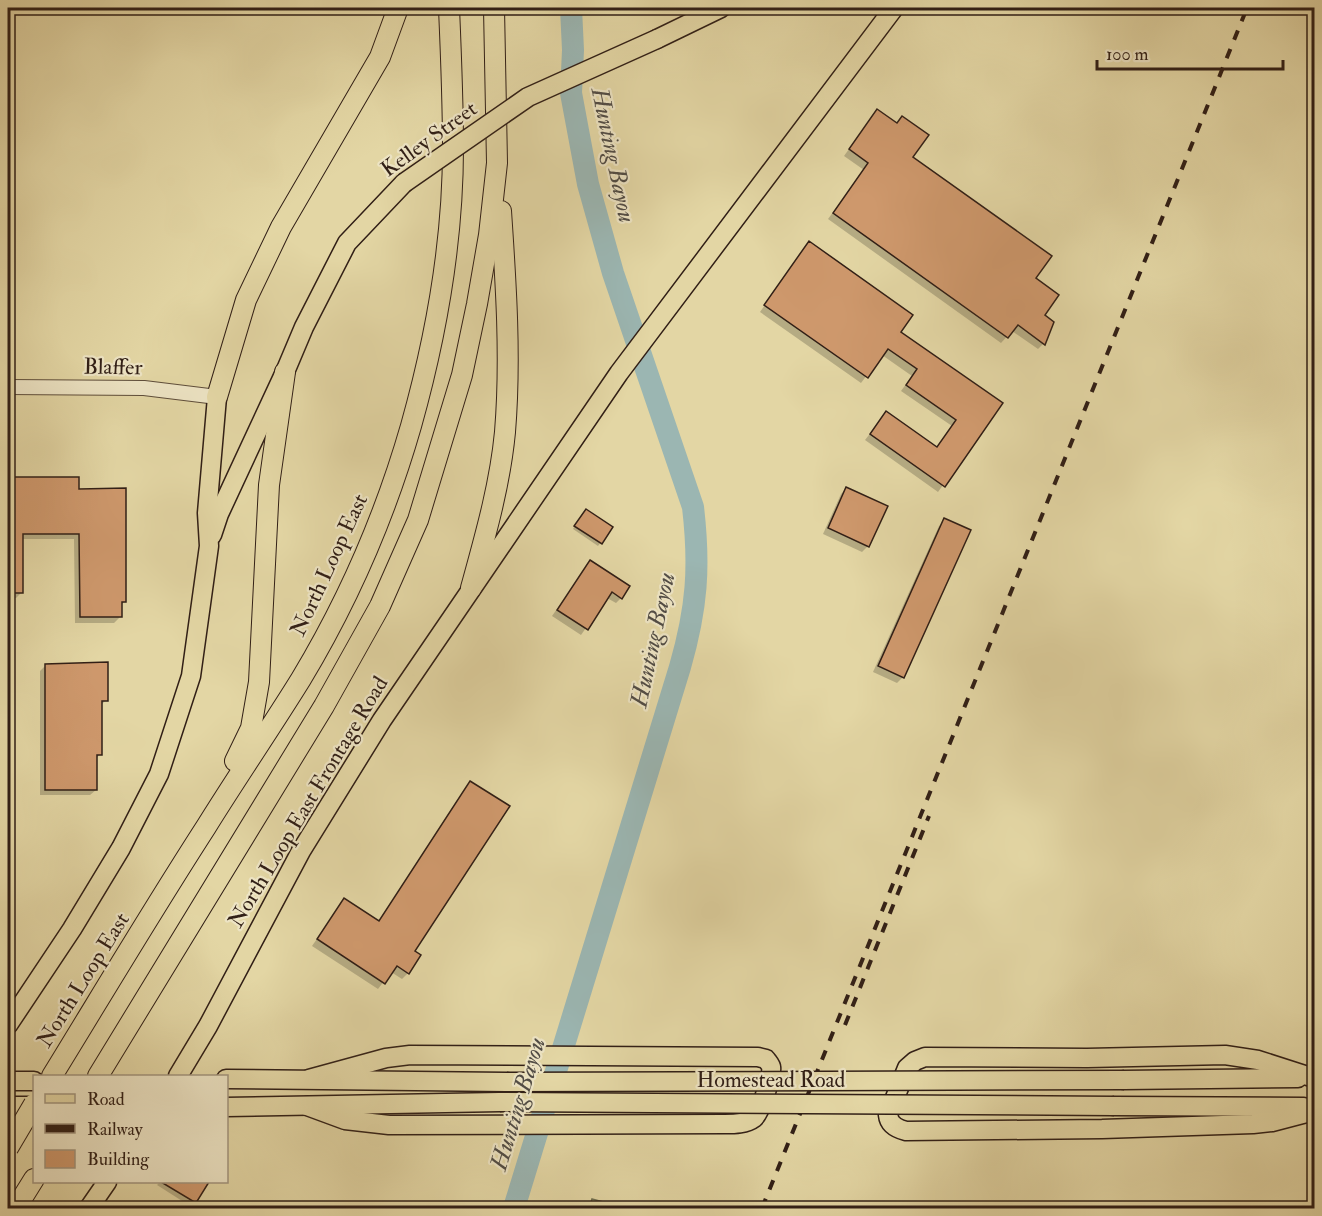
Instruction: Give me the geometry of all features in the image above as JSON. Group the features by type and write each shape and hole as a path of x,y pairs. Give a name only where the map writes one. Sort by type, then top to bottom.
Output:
{"highway":[{"path":"217,397 246,300 281,227 381,57 398,8"},
{"name":"North Loop East","path":"53,1075 204,829 302,676 346,594 382,512 410,427 438,302 448,228 453,150 449,8"},
{"path":"471,588 495,496 505,434 508,371 497,163 494,8"},
{"path":"99,1075 324,706 380,606 418,520 448,424 471,334 489,235 497,163"},
{"path":"204,829 251,728 259,682 269,485 285,372"},
{"path":"8,1148 33,1107"},
{"path":"16,1209 33,1181"}],"main road":[{"name":"Kelley Street","path":"209,546 219,514 304,327 347,243 404,183 528,97 721,8"},
{"path":"471,588 619,373 894,8"},
{"path":"8,1025 72,929 121,848 159,774 191,676 209,546 207,513 217,397"},
{"name":"North Loop East Frontage Road","path":"179,1075 208,1026 301,851 381,720 471,588"},
{"path":"307,1106 345,1120 389,1125 742,1123 754,1118 760,1109 772,1074 771,1066 766,1059 758,1057 410,1055 386,1058 309,1079"},
{"path":"1314,1078 1258,1059 1225,1055 1087,1058 925,1057 915,1061 908,1068 888,1120 897,1129 906,1131 1079,1129 1253,1124 1272,1122 1314,1109"},
{"name":"Homestead Road","path":"228,1079 507,1082 1314,1078"},
{"path":"8,1081 33,1081"},
{"name":"Homestead Road","path":"228,1107 500,1102 1314,1109"},
{"path":"8,1106 33,1105"},
{"path":"89,1209 106,1183"}],"street":[{"name":"Blaffer","path":"8,387 144,388 217,397"}],"green space":[{"path":"592,1199 626,1208 589,1208"}],"building":[{"path":"877,109 897,123 902,116 929,135 913,157 1052,256 1036,278 1059,295 1045,315 1054,322 1045,345 1018,325 1008,338 833,213 868,163 849,149"},
{"path":"809,241 913,315 901,332 1003,403 945,487 870,434 886,411 937,447 956,420 906,385 917,369 888,349 868,378 764,305"},
{"path":"8,477 79,477 79,489 126,488 126,602 122,602 122,617 80,617 79,534 23,534 23,593 8,593"},
{"path":"846,487 888,506 869,547 828,528"},
{"path":"586,509 613,527 602,544 574,526"},
{"path":"944,518 971,530 904,678 878,666"},
{"path":"590,560 630,586 622,599 612,592 588,630 557,610"},
{"path":"108,662 108,701 102,701 102,755 97,755 97,790 45,790 45,664"},
{"path":"470,781 510,806 415,951 421,955 409,974 397,966 385,984 317,939 344,898 379,921"},
{"path":"163,1183 208,1183 196,1203"}],"waterway":[{"name":"Hunting Bayou","path":"514,1208 680,667 696,587 693,507 613,273 588,184 571,93 573,50 571,8"}],"railway":[{"path":"762,1208 1247,8"},
{"path":"845,1025 929,816"}]}
